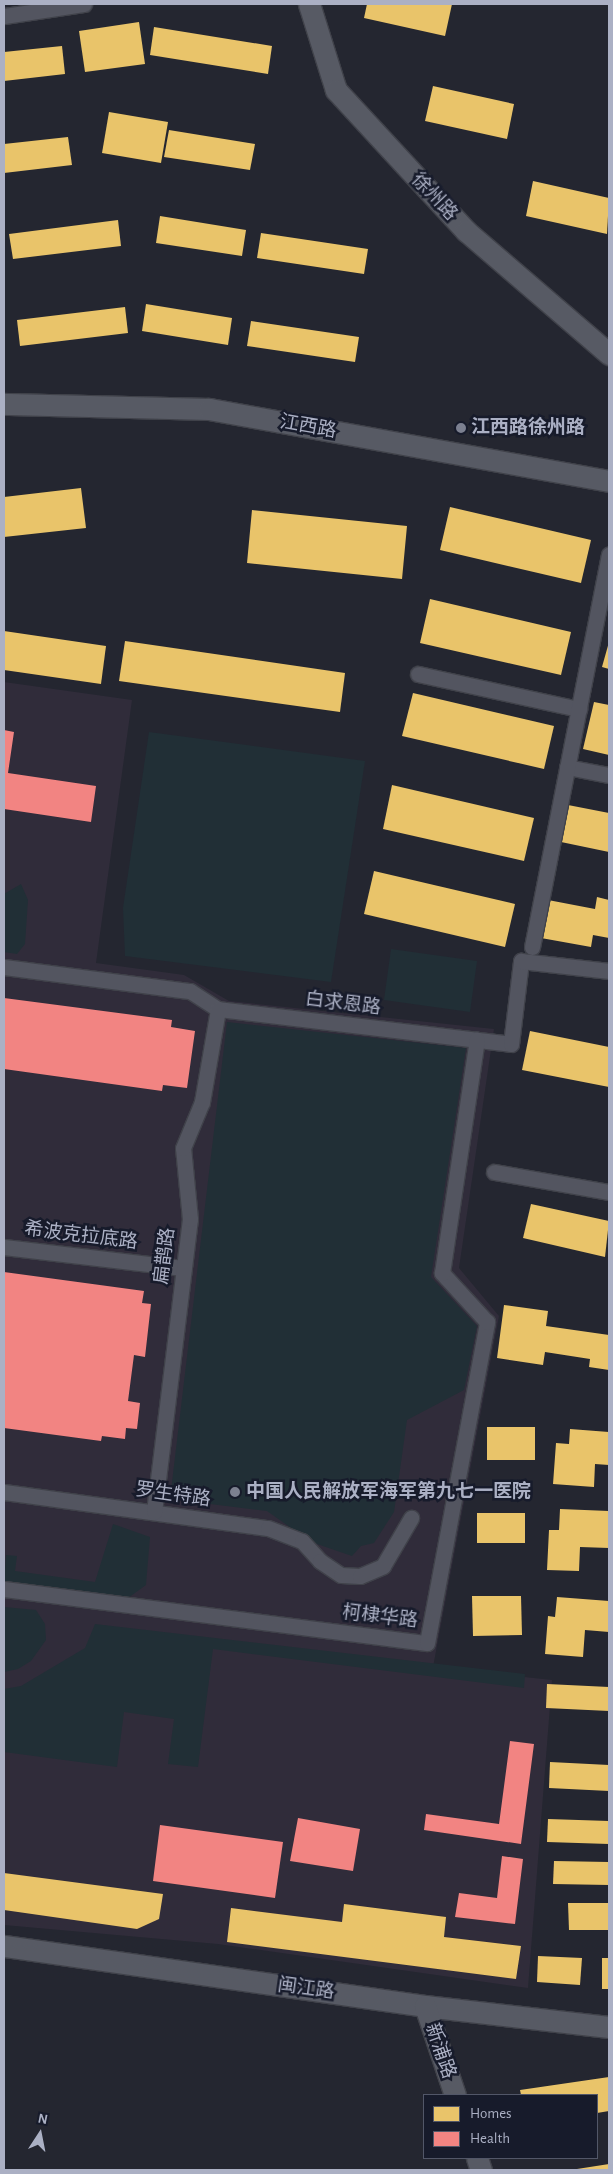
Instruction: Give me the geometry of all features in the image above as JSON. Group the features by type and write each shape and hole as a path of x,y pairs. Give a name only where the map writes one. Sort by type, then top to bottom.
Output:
{"street":[{"path":"4,16 84,4"},
{"name":"徐州路","path":"309,4 336,90 466,231 609,354"},
{"name":"江西路","path":"4,404 209,409 609,481"},
{"path":"532,947 609,554"},
{"path":"418,674 579,709"},
{"path":"567,767 609,776"},
{"name":"白求恩路","path":"4,967 190,991 218,1009 511,1044 521,961 609,971"},
{"name":"扁鹊路","path":"154,1512 190,1219 183,1148 202,1102 218,1009"},
{"name":"柯棣华路","path":"4,1589 427,1643 486,1322 442,1273 477,1040"},
{"path":"494,1172 609,1192"},
{"name":"希波克拉底路","path":"4,1247 184,1268"},
{"name":"罗生特路","path":"4,1492 154,1512 287,1534 302,1541 320,1561 341,1575 360,1576 383,1566 411,1518"},
{"name":"闽江路","path":"4,1946 425,2006 609,2028"},
{"name":"新浦路","path":"425,2006 455,2094"}],"shaded area":[{"name":"中国人民解放军海军第九七一医院","path":"4,682 132,700 96,963 184,975 229,1001 494,1029 459,1268 499,1316 433,1667 552,1680 528,1988 218,1944 4,1925"},
{"path":"149,732 365,761 331,982 125,956 123,908"},
{"path":"21,884 28,900 25,944 17,954 4,952 4,894"},
{"path":"391,949 477,961 470,1012 384,1000"},
{"path":"227,1022 466,1048 431,1277 477,1326 464,1390 407,1420 394,1512 374,1543 361,1546 352,1556 311,1542 267,1511 170,1499"},
{"path":"113,1524 150,1537 146,1585 128,1598 4,1581 6,1555 17,1556 15,1571 95,1582"},
{"path":"4,1607 36,1610 45,1624 46,1640 31,1661 18,1669 4,1672"},
{"path":"95,1624 525,1674 524,1688 213,1649 198,1767 168,1764 174,1719 124,1712 117,1767 4,1752 4,1689 21,1686 85,1648"}],"building: Homes":[{"path":"367,4 452,4 445,36 364,18"},
{"path":"139,22 145,64 85,72 79,31"},
{"path":"154,27 272,46 268,74 150,55"},
{"path":"62,46 65,74 4,81 4,52"},
{"path":"433,86 514,104 507,139 425,121"},
{"path":"109,112 168,122 161,163 102,153"},
{"path":"169,130 255,144 250,170 164,157"},
{"path":"68,137 72,165 4,173 4,144"},
{"path":"533,181 609,198 607,234 526,216"},
{"path":"160,216 246,230 242,256 156,243"},
{"path":"118,220 121,246 13,259 9,234"},
{"path":"261,233 368,249 364,274 257,258"},
{"path":"146,304 232,318 228,345 142,331"},
{"path":"125,307 128,333 20,346 17,320"},
{"path":"251,321 359,337 355,362 247,346"},
{"path":"81,488 86,528 4,537 4,497"},
{"path":"450,507 591,540 581,583 440,550"},
{"path":"252,510 407,526 402,579 247,563"},
{"path":"430,599 571,632 561,675 420,643"},
{"path":"4,631 106,646 101,684 4,670"},
{"path":"125,641 345,673 340,712 119,681"},
{"path":"609,642 609,669 602,667"},
{"path":"413,693 554,726 544,769 402,736"},
{"path":"594,702 609,705 609,755 583,749"},
{"path":"392,785 534,818 524,861 383,829"},
{"path":"568,805 609,813 609,852 561,842"},
{"path":"374,871 515,904 505,947 364,914"},
{"path":"597,897 609,900 609,938 593,935 591,947 541,938 548,900 595,909"},
{"path":"530,1031 609,1047 609,1087 522,1070"},
{"path":"531,1204 609,1221 605,1257 523,1238"},
{"path":"504,1305 548,1311 546,1326 609,1335 609,1370 589,1367 590,1359 545,1352 543,1365 497,1358"},
{"path":"487,1427 535,1427 535,1460 487,1460"},
{"path":"570,1429 609,1432 609,1465 595,1464 594,1487 553,1484 556,1443 569,1444"},
{"path":"560,1509 609,1511 609,1548 580,1547 579,1571 547,1570 549,1530 559,1530"},
{"path":"477,1513 525,1513 525,1543 477,1543"},
{"path":"472,1596 521,1596 522,1635 473,1636"},
{"path":"557,1597 609,1601 609,1632 585,1630 583,1657 545,1654 548,1616 555,1617"},
{"path":"547,1684 609,1687 609,1711 546,1708"},
{"path":"550,1762 609,1765 609,1791 549,1788"},
{"path":"548,1819 609,1821 609,1844 547,1842"},
{"path":"554,1861 609,1862 609,1885 553,1884"},
{"path":"4,1873 163,1894 159,1919 137,1929 4,1910"},
{"path":"568,1903 609,1903 609,1930 569,1930"},
{"path":"344,1904 446,1917 444,1937 521,1946 516,1979 227,1942 231,1908 342,1922"},
{"path":"538,1956 582,1958 580,1985 537,1982"},
{"path":"602,1958 609,1958 609,1989 602,1989"},
{"path":"609,2077 609,2111 598,2113 598,2094 521,2094 520,2090"},
{"path":"609,2164 609,2170 577,2170 577,2169"}],"building: Health":[{"path":"4,730 14,732 8,773 96,786 91,822 4,809"},
{"path":"4,998 172,1020 171,1027 195,1031 187,1088 163,1085 162,1091 4,1069"},
{"path":"4,1272 144,1291 142,1303 151,1304 145,1357 134,1355 128,1401 140,1403 137,1429 126,1428 125,1439 102,1436 101,1441 4,1428"},
{"path":"510,1741 534,1744 521,1844 424,1830 426,1814 499,1824"},
{"path":"298,1818 360,1829 353,1871 290,1861"},
{"path":"160,1825 283,1842 275,1898 153,1881"},
{"path":"502,1856 523,1859 515,1924 455,1917 459,1893 497,1898"}],"place":[{"name":"江西路徐州路","path":"461,428"},
{"name":"中国人民解放军海军第九七一医院","path":"235,1492"}]}
